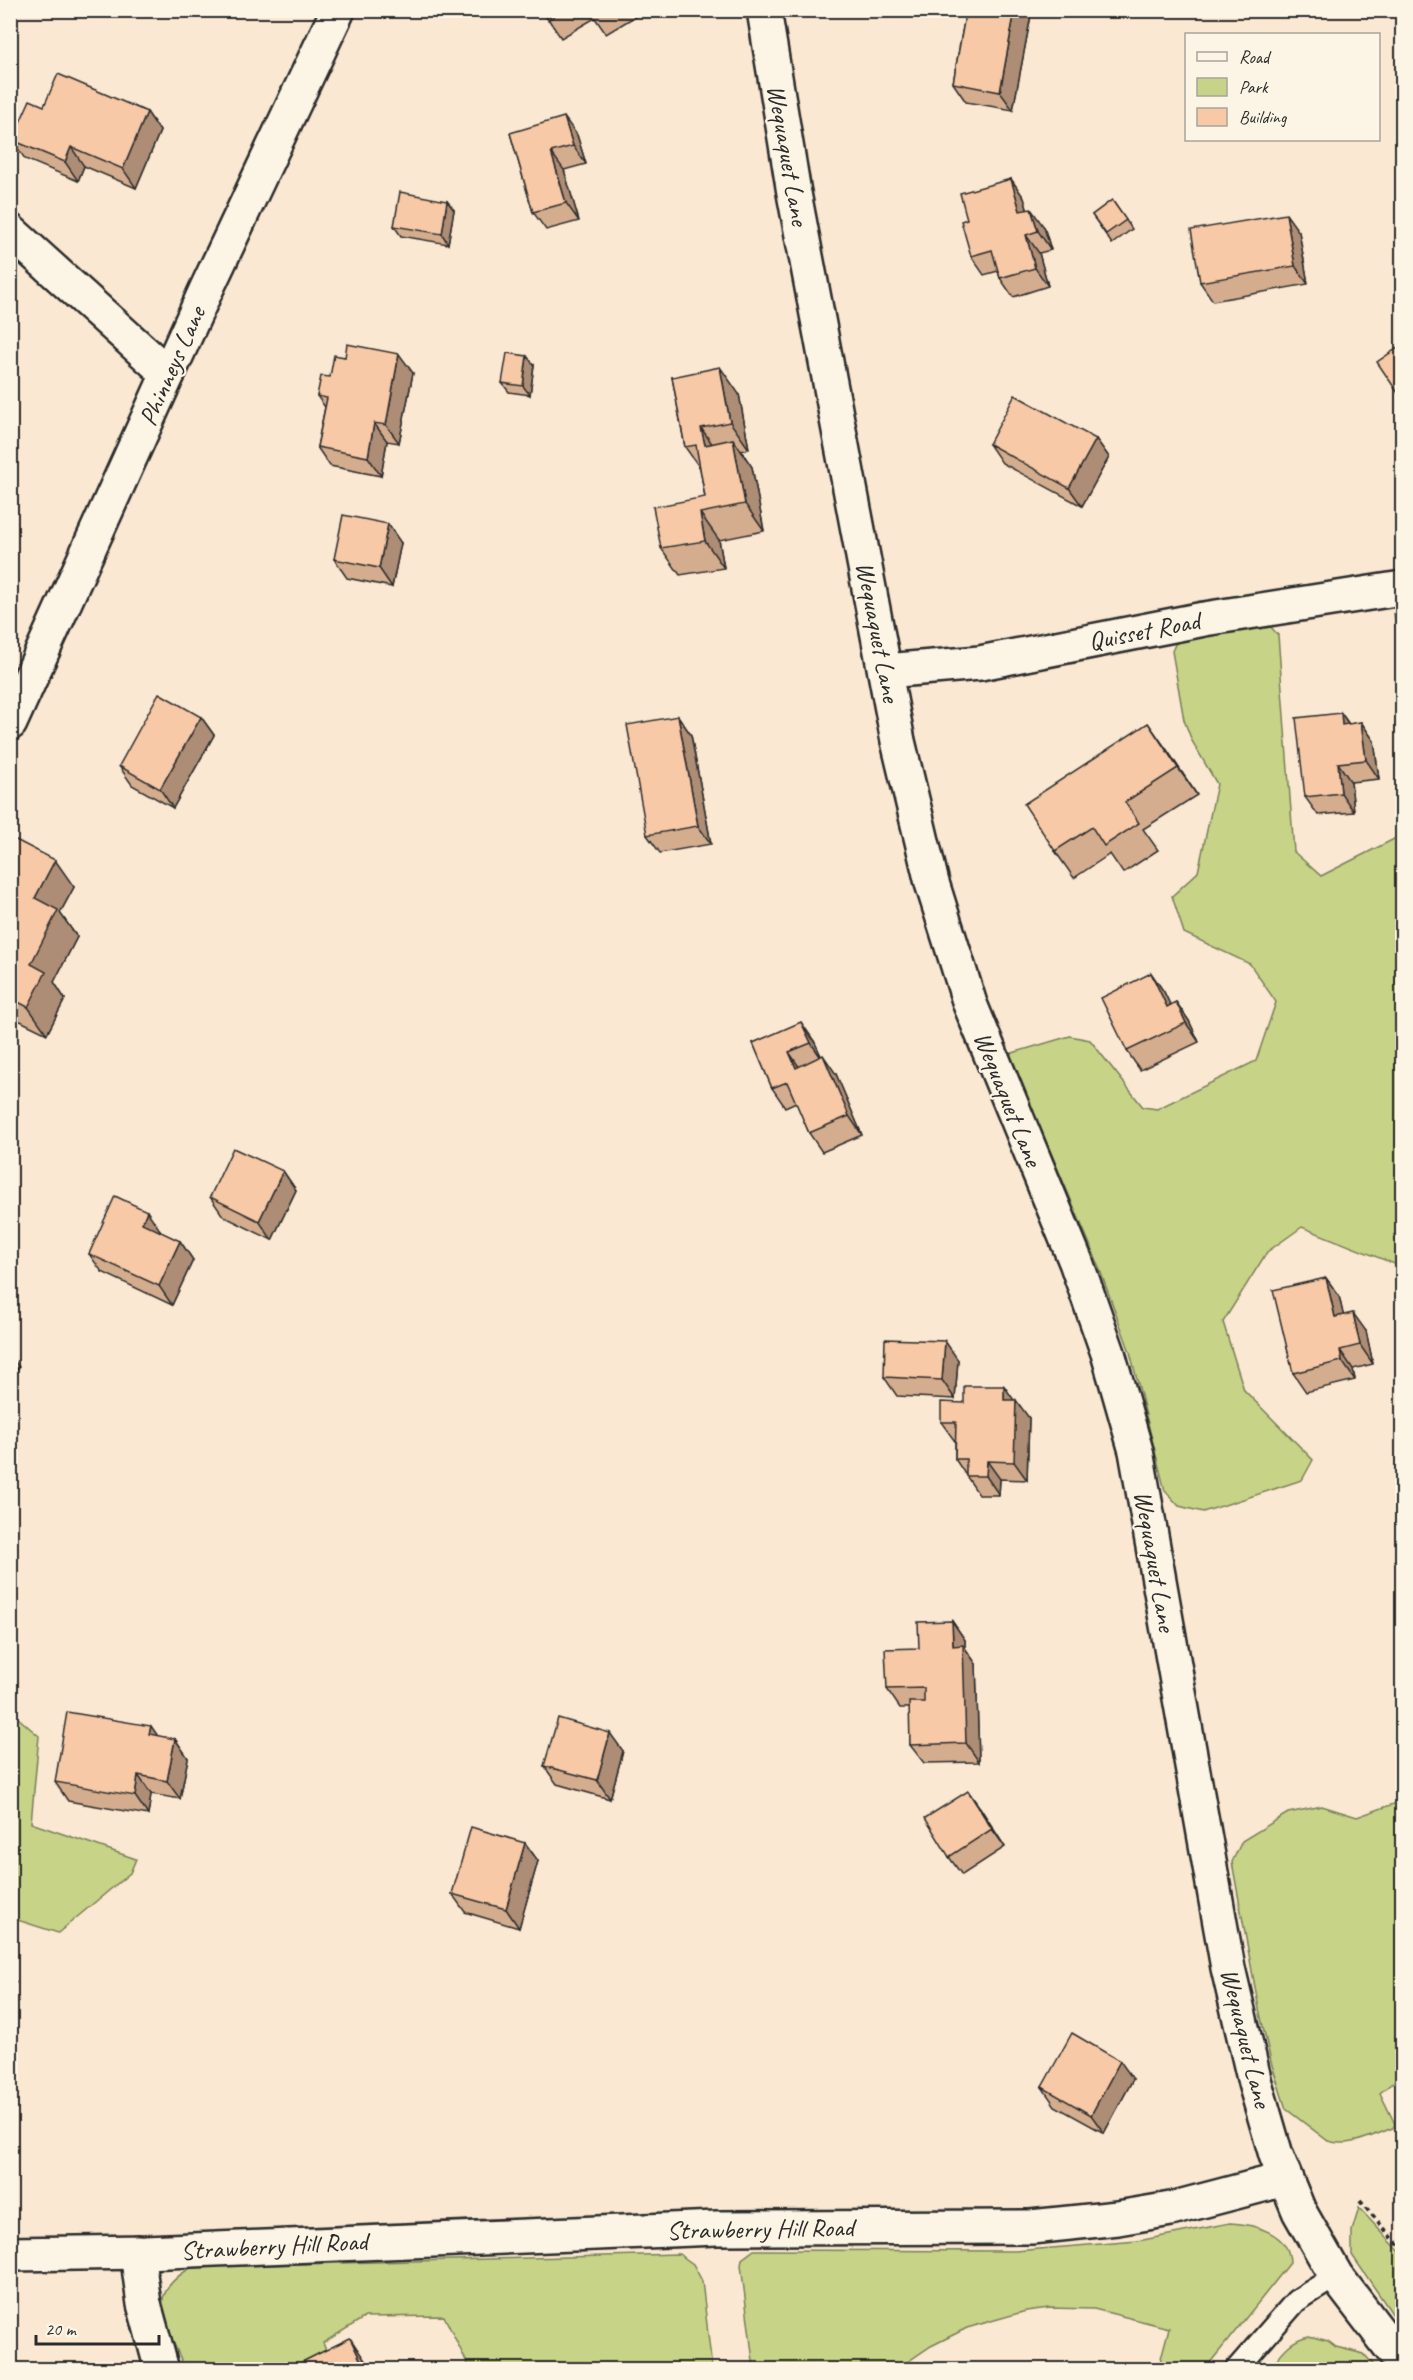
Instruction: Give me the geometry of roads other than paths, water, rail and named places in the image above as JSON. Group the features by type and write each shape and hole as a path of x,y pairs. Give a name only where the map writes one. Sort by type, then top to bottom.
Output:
{"main road":[{"name":"Phinneys Lane","path":"10,723 168,374 338,10"},
{"name":"Wequaquet Lane","path":"764,10 794,193 908,784 932,883 970,1004 1076,1262 1108,1353 1136,1451 1228,1968 1255,2083 1285,2179"},
{"path":"10,231 168,374"},
{"name":"Quisset Road","path":"885,671 980,663 1204,619 1402,588"},
{"path":"1285,2179 1299,2211 1336,2276 1402,2362"},
{"name":"Strawberry Hill Road","path":"10,2254 137,2252 717,2228 1031,2227 1118,2218 1171,2209 1285,2179"},
{"path":"137,2252 144,2304 162,2370"}],"lane":[{"path":"1236,2370 1296,2301 1336,2276"}]}
